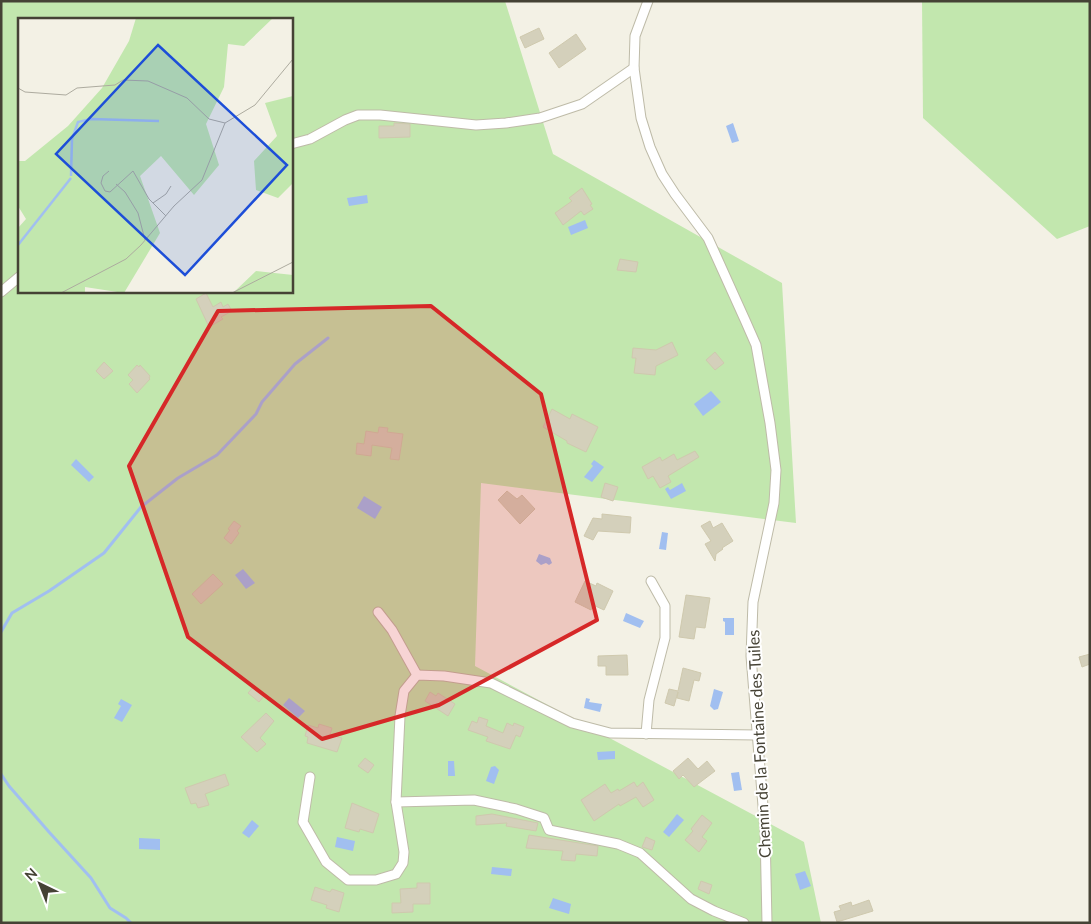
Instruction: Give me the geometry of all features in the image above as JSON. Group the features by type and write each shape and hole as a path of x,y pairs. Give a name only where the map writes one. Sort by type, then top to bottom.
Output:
{"street":[{"name":"Chemin de la Fontaine des Tuiles","path":"648,1 635,36 634,68 641,118 650,147 662,174 708,238 756,345 776,470 774,504 753,602 751,656 765,831 767,923"},
{"path":"292,144 310,139 339,122 358,115 380,115 476,125 540,118 582,104 634,68"},
{"path":"1,292 18,278"},
{"path":"646,734 650,700 665,638 666,606 651,581"},
{"path":"378,612 392,630 418,675"},
{"path":"418,675 491,682 572,723 610,733 757,735"},
{"path":"310,777 302,822 326,862 348,880 376,880 396,874 403,863 404,852 396,802 400,716 404,691 418,675"},
{"path":"396,802 474,800 516,809 544,818 549,830 618,844 640,853 692,899 714,911 744,923"}],"highlighted area":[{"path":"431,306 541,394 597,620 439,705 322,739 188,637 129,466 218,311"}],"green space":[{"path":"1,1 505,1 553,154 782,283 796,523 481,483 475,666 804,842 821,923 1,923"},
{"path":"922,1 1090,1 1090,226 1057,239 923,118"}],"water":[{"path":"733,123 739,141 732,143 726,126"},
{"path":"367,195 368,203 349,206 347,198"},
{"path":"585,220 588,228 571,235 568,227"},
{"path":"711,391 721,402 703,416 694,404"},
{"path":"76,459 94,477 89,482 71,465"},
{"path":"594,460 604,467 592,482 584,477 593,466 591,464"},
{"path":"682,483 686,491 671,499 665,489 668,487 670,490"},
{"path":"364,496 382,507 375,519 357,508"},
{"path":"662,532 668,533 666,550 659,549"},
{"path":"539,554 550,558 552,563 541,565 536,561"},
{"path":"243,569 255,583 246,589 235,575"},
{"path":"626,613 644,621 640,628 623,621"},
{"path":"723,618 734,618 734,635 725,635 725,622"},
{"path":"714,689 723,692 718,709 714,710 710,706"},
{"path":"289,698 305,711 298,718 283,705"},
{"path":"586,698 590,699 589,702 602,704 600,712 584,708"},
{"path":"121,699 132,705 122,722 114,718 121,706 118,704"},
{"path":"615,751 615,759 598,760 597,752"},
{"path":"448,761 454,761 455,776 448,776"},
{"path":"495,766 499,770 494,784 486,781 491,767"},
{"path":"739,772 742,790 734,791 731,773"},
{"path":"677,814 684,820 669,837 663,832"},
{"path":"252,820 259,826 249,838 242,833"},
{"path":"337,837 355,841 353,851 335,847"},
{"path":"139,838 160,839 160,850 139,849"},
{"path":"492,867 512,869 511,876 491,874"},
{"path":"805,871 811,886 800,890 795,874"},
{"path":"553,898 571,904 569,914 549,908"}],"building":[{"path":"539,28 544,39 525,48 520,37"},
{"path":"576,34 586,49 559,68 549,53"},
{"path":"394,123 410,124 410,137 379,138 379,126 394,126"},
{"path":"582,188 593,209 584,215 581,211 563,225 555,213 572,201 569,198"},
{"path":"620,259 638,262 636,272 617,270"},
{"path":"206,293 213,307 221,302 223,307 228,304 232,311 209,327 196,299"},
{"path":"672,342 678,355 656,366 655,375 634,373 636,358 632,358 633,348 656,350"},
{"path":"715,352 724,363 715,370 706,360"},
{"path":"104,362 113,371 104,379 96,371"},
{"path":"137,365 139,367 140,365 150,376 150,379 137,393 129,384 133,380 128,375"},
{"path":"552,409 570,419 572,414 598,427 586,452 567,443 567,441 543,427"},
{"path":"379,427 388,428 387,432 403,434 399,460 390,459 392,448 372,445 371,456 356,454 357,443 364,444 366,431 378,433"},
{"path":"695,451 699,457 668,476 671,482 660,488 653,476 648,479 642,467 660,457 662,461 674,454 677,460"},
{"path":"605,483 618,487 613,501 601,497"},
{"path":"507,491 517,499 522,495 535,509 520,524 498,500"},
{"path":"602,514 631,517 630,533 598,531 593,540 584,536 593,518 602,519"},
{"path":"234,521 241,526 237,531 239,533 231,544 224,538"},
{"path":"710,521 713,528 722,523 733,541 716,554 715,561 705,544 711,541 701,526"},
{"path":"213,574 223,584 201,604 192,594"},
{"path":"585,581 596,586 597,583 613,591 604,610 593,605 591,610 575,602"},
{"path":"686,595 710,598 705,628 696,627 694,639 679,637"},
{"path":"1090,654 1090,664 1082,667 1079,657"},
{"path":"627,655 628,675 606,675 606,666 598,666 598,656"},
{"path":"683,668 701,673 699,681 694,680 689,701 677,698 678,692 674,706 665,703 669,689 678,691"},
{"path":"254,686 264,696 259,702 248,693"},
{"path":"430,692 436,696 438,693 455,704 448,716 425,701"},
{"path":"266,713 274,721 260,738 266,744 257,752 241,737"},
{"path":"479,717 488,720 486,726 503,733 507,723 513,726 514,723 524,727 520,737 516,735 510,749 486,741 488,737 468,730 472,721 477,723"},
{"path":"319,724 332,728 330,735 342,738 337,752 307,743 308,737 305,736 308,725 318,728"},
{"path":"365,758 374,765 368,773 358,766"},
{"path":"688,758 698,769 707,761 715,771 694,787 683,775 679,779 673,771"},
{"path":"225,774 229,785 205,794 209,805 198,808 196,803 191,804 185,788"},
{"path":"634,782 637,787 643,782 654,800 643,807 636,797 620,806 619,804 594,821 581,800 605,784 611,793 618,789 619,791"},
{"path":"352,803 379,814 373,833 360,829 359,832 345,828"},
{"path":"492,814 538,823 536,831 506,826 507,823 476,825 476,816"},
{"path":"702,815 712,823 702,837 707,841 699,852 685,840 693,831 691,829"},
{"path":"529,835 598,846 597,856 576,854 575,861 561,860 563,851 526,848"},
{"path":"646,837 655,841 652,850 642,847"},
{"path":"701,881 712,885 709,894 698,889"},
{"path":"417,883 430,883 430,904 413,904 413,912 392,913 392,903 401,903 400,889 417,888"},
{"path":"315,887 330,892 332,889 344,893 339,912 326,908 327,905 311,900"},
{"path":"869,900 873,911 837,922 834,912 841,910 839,906 851,902 852,906"}],"waterway":[{"path":"1,632 12,613 49,591 104,553 141,507 178,478 217,455 256,414 262,402 295,364 328,338"},
{"path":"1,774 9,786 91,878 110,908 131,923"}]}
